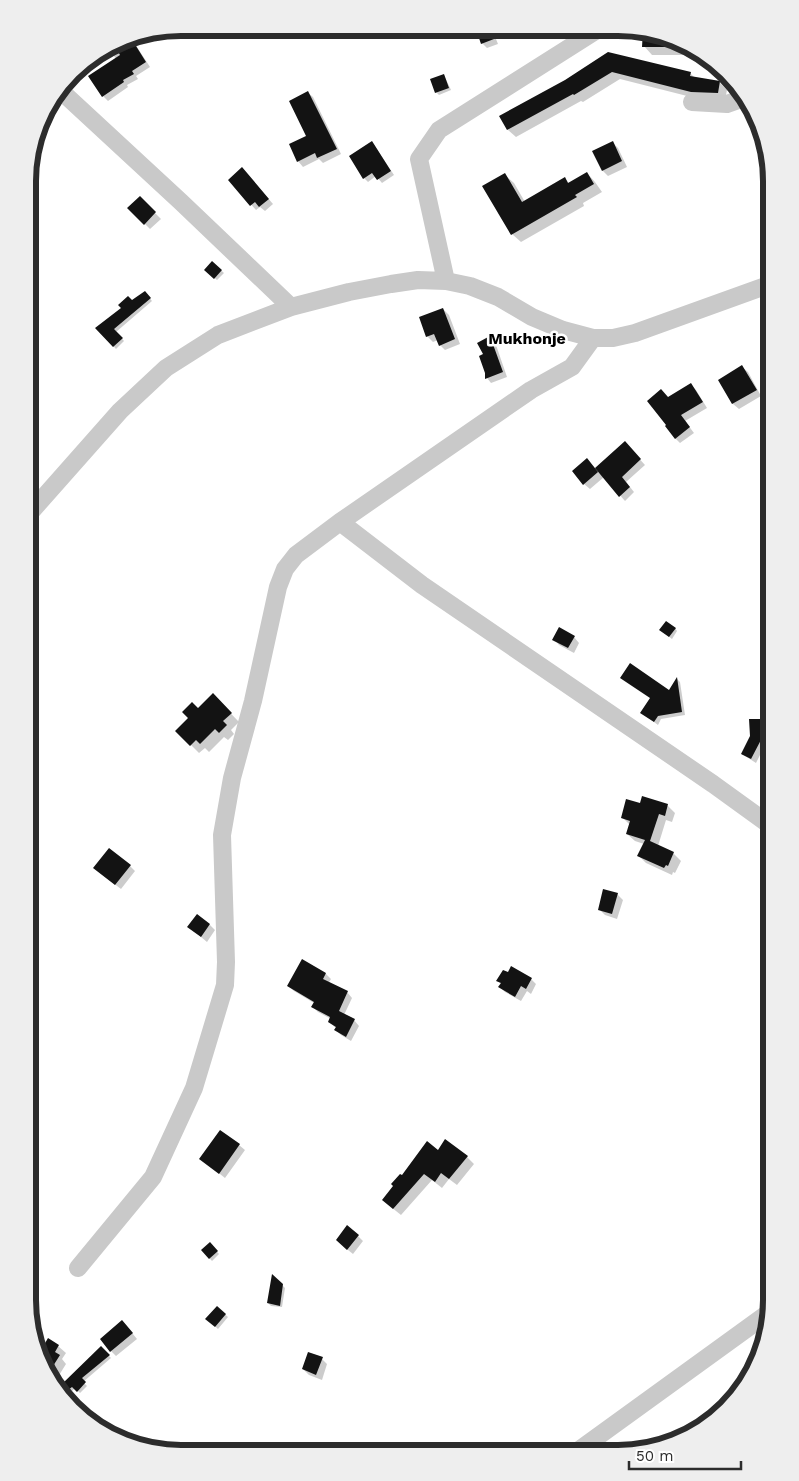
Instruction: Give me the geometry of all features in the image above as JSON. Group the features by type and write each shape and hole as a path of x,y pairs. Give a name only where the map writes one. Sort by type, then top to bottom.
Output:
{"street":[{"path":"446,281 419,159 439,130 588,36"},
{"path":"65,95 291,307"},
{"path":"692,102 727,104 737,100"},
{"path":"36,499 120,411 166,368 218,335 291,307 349,292 391,284 418,280 446,281 470,286 498,297 532,317 562,330 594,338 613,338 635,333 763,287"},
{"path":"78,1268 153,1177 194,1088 225,985 222,834 232,778 253,700 278,587 285,569 296,555 340,522 532,390 572,367 594,338"},
{"path":"340,522 422,584 762,820"},
{"path":"586,1445 761,1318"}],"building":[{"path":"478,36 493,36 494,39 481,44"},
{"path":"643,38 672,47 642,47"},
{"path":"135,44 146,62 132,71 134,74 123,80 124,82 102,97 88,76 120,55 118,51"},
{"path":"608,52 691,72 690,76 720,81 718,93 691,92 612,72 574,95 507,130 499,116 565,80"},
{"path":"444,74 449,88 435,93 430,79"},
{"path":"308,91 337,149 317,158 315,153 297,162 289,144 306,136 289,101"},
{"path":"372,141 391,171 377,180 372,173 363,179 349,156"},
{"path":"613,141 622,161 602,171 592,151"},
{"path":"242,167 269,199 259,207 255,202 250,206 228,180"},
{"path":"587,172 594,184 575,195 577,197 511,235 482,186 505,173 522,202 565,177 568,183"},
{"path":"140,196 156,212 144,225 127,208"},
{"path":"212,261 222,270 214,279 204,270"},
{"path":"145,291 151,298 114,329 123,338 113,347 95,328 121,308 118,305 128,296 132,300"},
{"path":"443,308 455,339 439,346 434,334 426,337 419,317"},
{"path":"490,336 503,372 485,379 485,373 479,356 483,354 477,343"},
{"path":"742,365 757,390 732,404 718,380"},
{"path":"691,383 703,402 681,415 690,427 675,439 647,401 661,389 668,397"},
{"path":"625,441 641,459 622,477 630,487 619,497 595,468"},
{"path":"587,458 598,472 583,485 572,471"},
{"path":"666,621 676,628 669,637 659,630"},
{"path":"559,627 575,636 568,648 552,640"},
{"path":"630,663 669,690 677,677 682,712 658,716 654,722 640,713 650,698 620,678"},
{"path":"213,693 232,713 223,721 227,725 219,733 215,729 200,744 196,740 190,746 175,731 188,718 182,712 192,702 198,708"},
{"path":"749,719 763,719 763,737 751,759 741,754 750,736"},
{"path":"642,796 668,804 665,816 659,814 650,841 674,852 668,866 666,865 664,868 637,856 645,840 626,834 630,821 621,818 626,799 640,803"},
{"path":"109,848 131,865 115,885 93,868"},
{"path":"603,889 618,893 612,914 598,910"},
{"path":"197,914 210,924 201,937 187,927"},
{"path":"302,959 326,973 323,979 348,991 339,1011 355,1019 346,1037 334,1030 336,1027 328,1022 330,1017 311,1007 314,1002 287,986"},
{"path":"511,966 532,978 526,989 521,986 515,997 498,987 501,983 496,981 503,970 508,972"},
{"path":"220,1130 240,1144 219,1174 199,1159"},
{"path":"445,1139 468,1156 449,1179 441,1173 435,1182 424,1174 393,1209 382,1200 393,1186 391,1184 400,1174 402,1175 427,1141 438,1150"},
{"path":"347,1225 359,1235 347,1250 336,1240"},
{"path":"210,1242 218,1251 209,1259 201,1250"},
{"path":"272,1274 283,1284 280,1306 267,1303"},
{"path":"217,1306 226,1314 215,1327 205,1319"},
{"path":"122,1320 133,1333 110,1352 100,1339"},
{"path":"48,1338 59,1345 55,1352 60,1355 53,1367 51,1364 44,1345"},
{"path":"101,1346 110,1355 82,1378 86,1382 77,1392 72,1387 68,1390 63,1383"},
{"path":"308,1352 323,1357 316,1375 302,1369"}],"district":[{"name":"Mukhonje","path":"527,338"}]}
